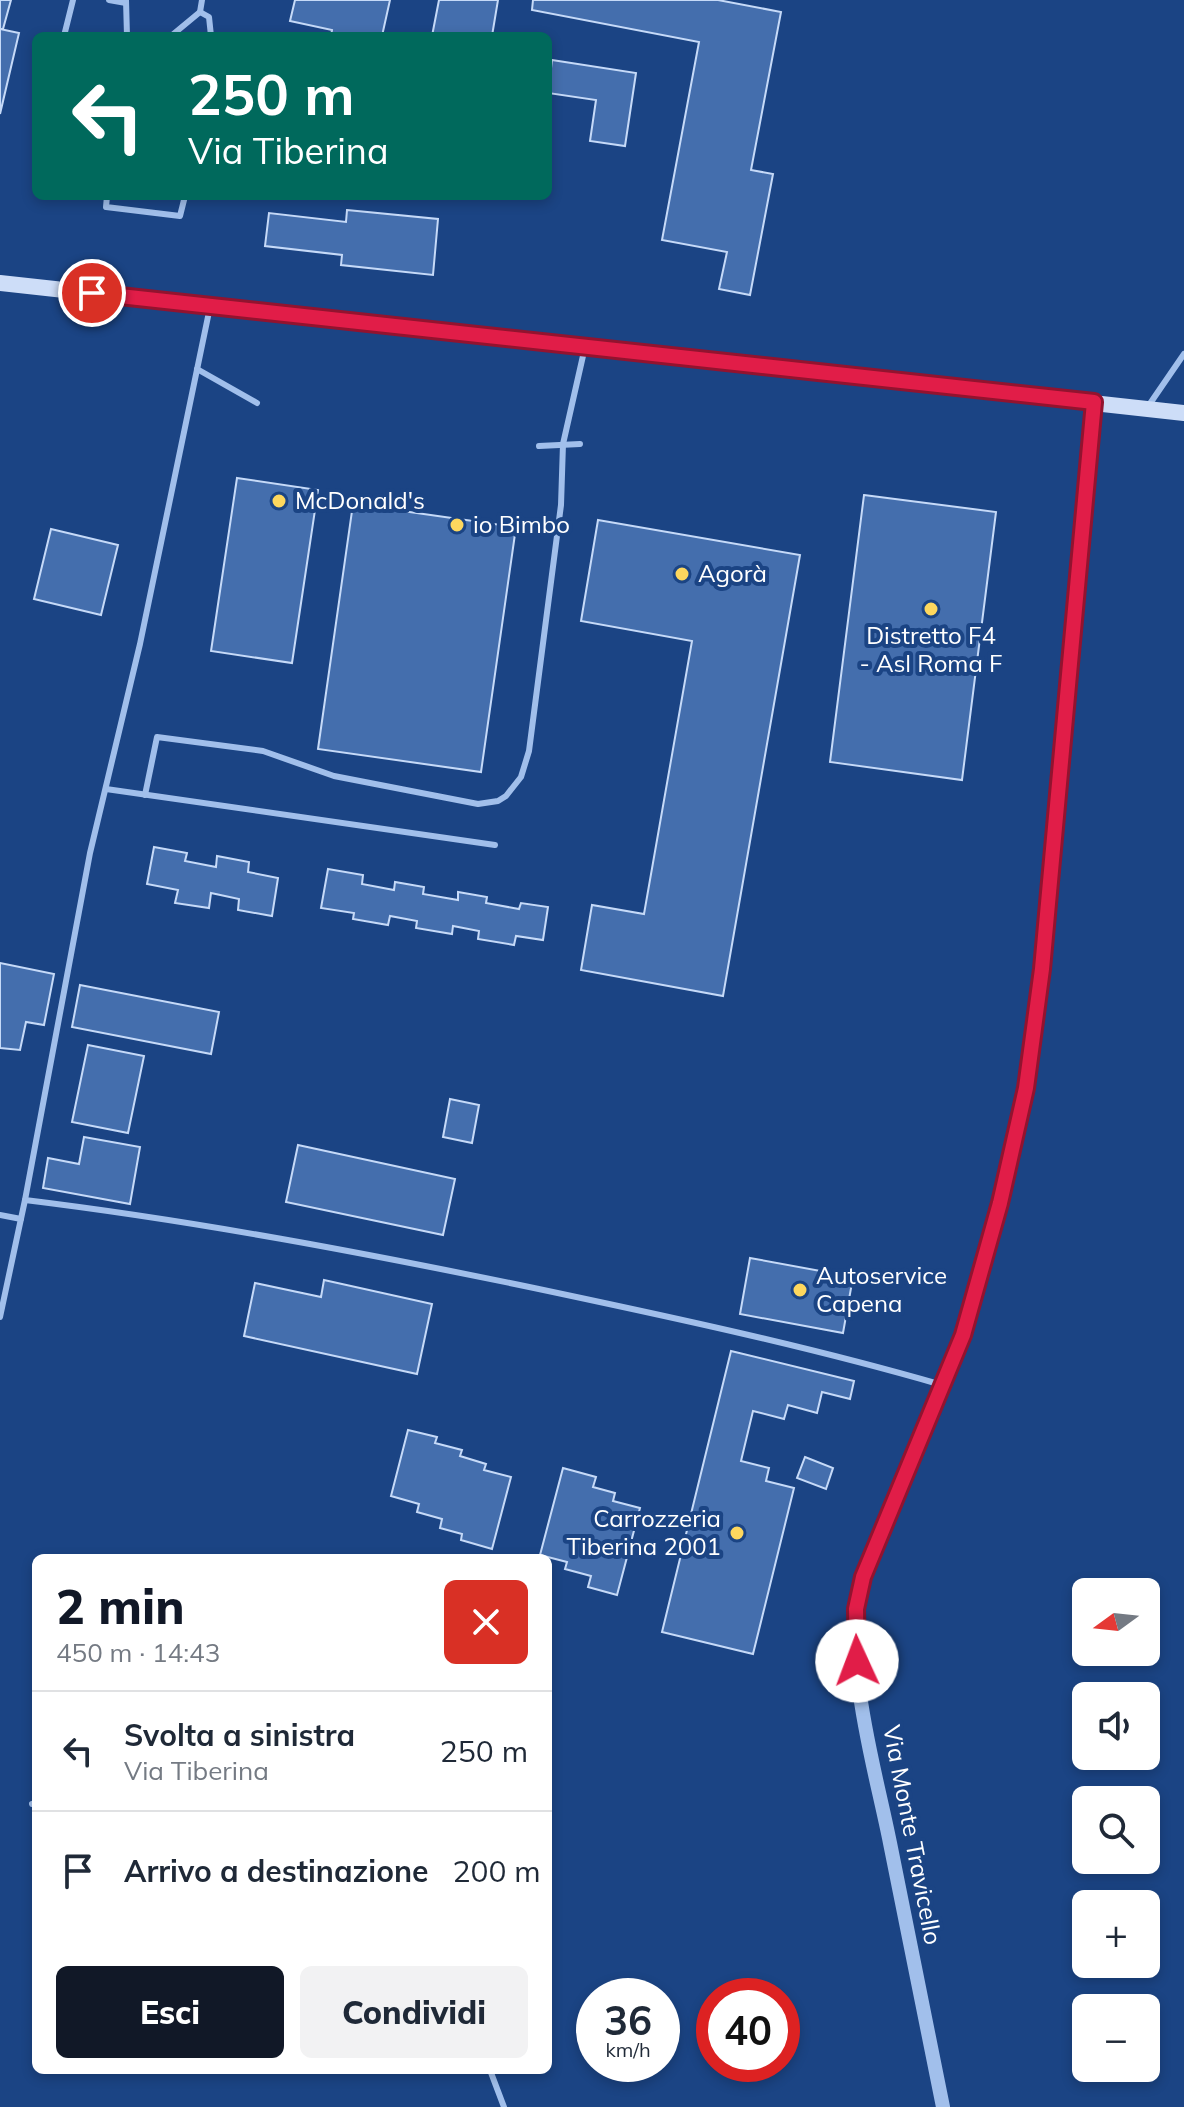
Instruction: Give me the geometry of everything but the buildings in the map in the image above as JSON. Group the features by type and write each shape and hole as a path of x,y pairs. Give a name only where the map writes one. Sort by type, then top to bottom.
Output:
{"main road":[{"path":"0,283 1184,413"}],"street":[{"name":"Via Monte Travicello","path":"943,2107 872,1754 855,1645 856,1609 863,1577 963,1335 1017,1134 1035,1030 1094,402"}],"lane":[{"path":"65,32 73,0"},
{"path":"109,0 126,2 127,32"},
{"path":"176,32 200,12 202,0"},
{"path":"200,12 209,17 211,32"},
{"path":"107,200 106,207 180,216 184,200"},
{"path":"0,1317 25,1200 68,963 140,644 210,307"},
{"path":"145,795 157,737 263,751 334,776 449,800 489,803 506,796 521,777 529,751 561,505 563,444 585,347"},
{"path":"1147,408 1184,354"},
{"path":"197,369 257,403"},
{"path":"539,446 580,444"},
{"path":"106,789 495,845"},
{"path":"25,1200 152,1216 358,1251 636,1309 854,1360 942,1385"},
{"path":"0,1215 21,1219"},
{"path":"492,2074 504,2107"}],"place":[{"name":"McDonald's","path":"279,501"},
{"name":"io Bimbo","path":"457,525"},
{"name":"Agorà","path":"682,574"},
{"name":"Distretto F4 - Asl Roma F","path":"931,609"},
{"name":"Autoservice Capena","path":"800,1290"},
{"name":"Carrozzeria Tiberina 2001","path":"737,1533"}],"route":[{"path":"92,293 1094,402 1042,969 1026,1088 1000,1203 963,1335 863,1577 856,1609 857,1661"}]}
